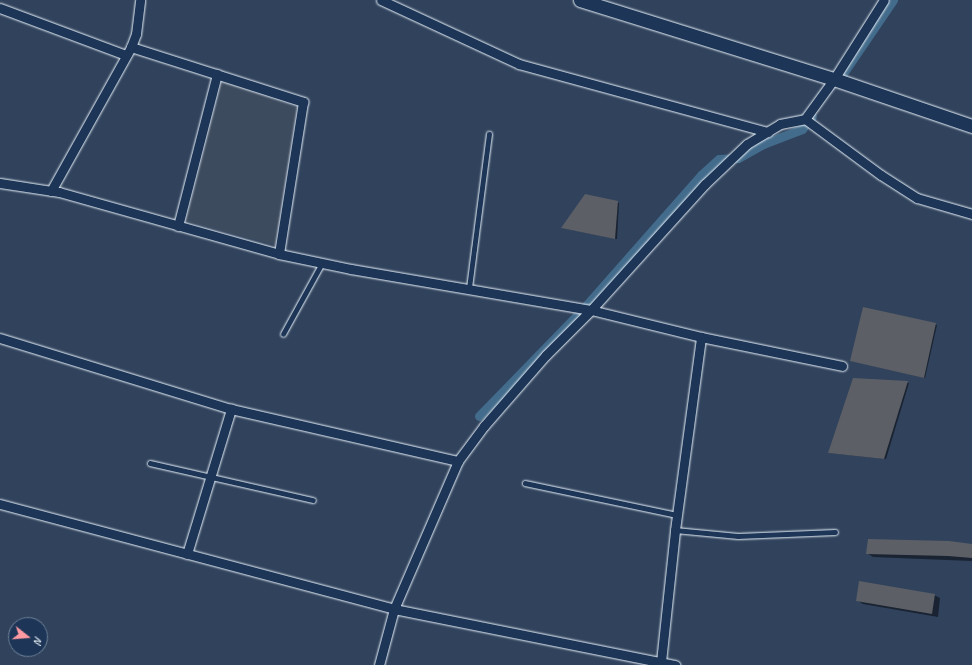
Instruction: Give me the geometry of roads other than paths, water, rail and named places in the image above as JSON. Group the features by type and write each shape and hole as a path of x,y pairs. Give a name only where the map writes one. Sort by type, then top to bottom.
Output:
{"street":[{"path":"51,191 131,47 136,34 140,0"},
{"path":"382,0 519,64 768,132"},
{"path":"580,0 834,79 972,126"},
{"path":"379,665 394,609 458,461 484,426 546,355 591,310 706,184 747,144 780,124 805,119 834,79 884,0"},
{"path":"0,8 126,56"},
{"path":"131,47 303,102 279,254"},
{"path":"178,226 217,74"},
{"path":"805,119 881,175 917,198 972,214"},
{"path":"0,183 51,191 279,254 322,263 591,310 701,337 842,366"},
{"path":"660,662 675,530 701,337"},
{"path":"0,338 232,408 458,461"},
{"path":"187,554 232,408"},
{"path":"0,504 394,609 675,665"}],"lane":[{"path":"469,288 489,134"},
{"path":"283,334 322,263"},
{"path":"150,463 313,500"},
{"path":"525,482 677,515"},
{"path":"675,530 738,536 835,532"}],"waterway":[{"path":"842,75 893,0"},
{"path":"479,416 583,309 701,175 719,159 738,158 763,144 802,129 812,116"}]}
